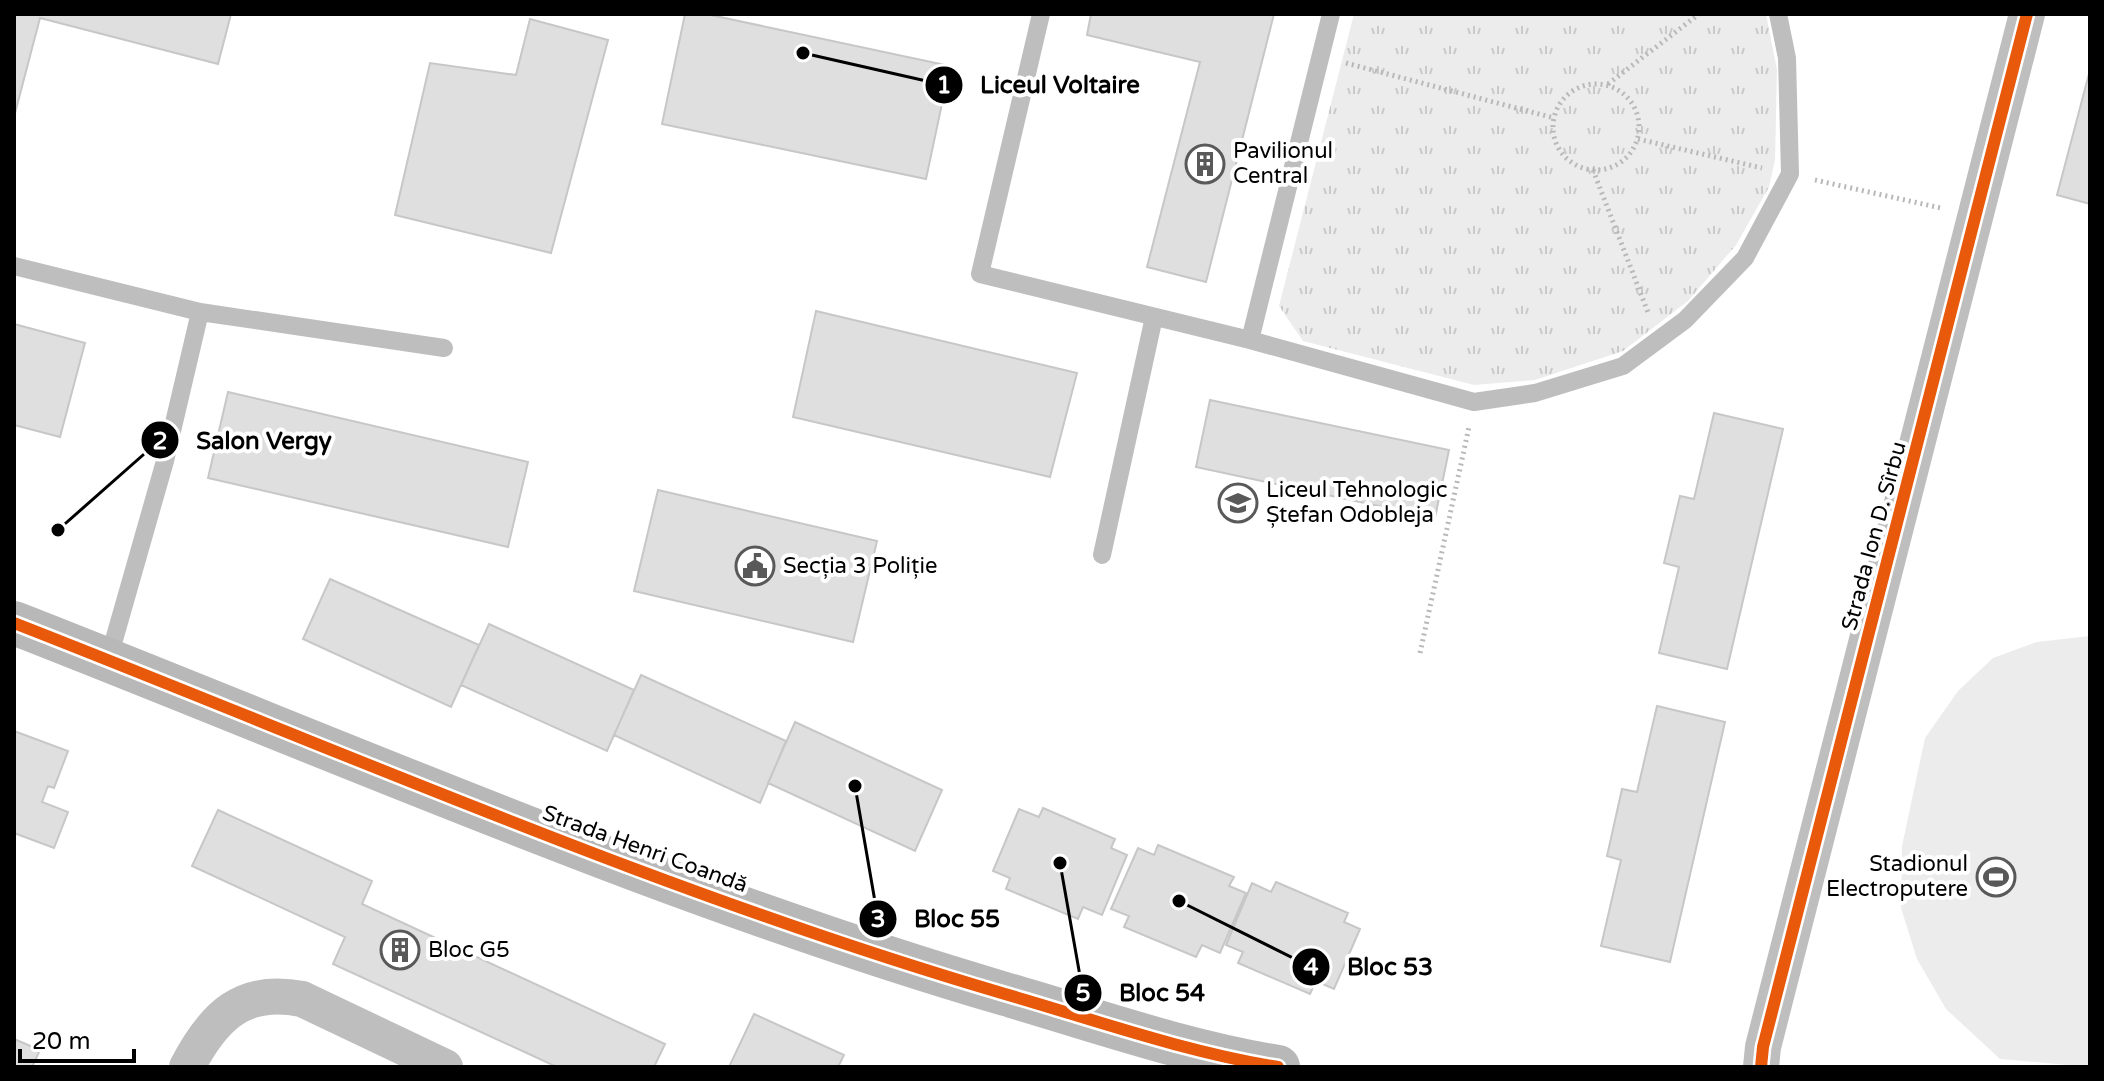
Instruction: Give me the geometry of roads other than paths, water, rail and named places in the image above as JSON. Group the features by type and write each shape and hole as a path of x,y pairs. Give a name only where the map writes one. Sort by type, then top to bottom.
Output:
{"street":[{"name":"Strada Ion D. Sîrbu","path":"1761,1067 1763,1047 2027,14"},
{"name":"Strada Henri Coandă","path":"14,623 474,806 912,967 1150,1037 1278,1067"},
{"path":"187,1067 199,1044 221,1017 249,998 277,994 302,999 445,1067"}],"lane":[{"path":"1041,14 980,274 1250,340 1474,402 1535,393 1623,366 1685,320 1745,258 1790,174 1787,58 1778,14"},
{"path":"1250,340 1331,14"},
{"path":"14,266 200,312 444,348"},
{"path":"108,661 165,461 200,312"},
{"path":"1102,555 1154,317"}],"place":[{"name":"Liceul Voltaire","path":"803,53"},
{"name":"Pavilionul Central","path":"1205,164"},
{"name":"Liceul Tehnologic Ștefan Odobleja","path":"1238,503"},
{"name":"Salon Vergy","path":"58,530"},
{"name":"Secția 3 Poliție","path":"755,566"},
{"name":"Bloc 55","path":"855,786"},
{"name":"Bloc 54","path":"1060,863"},
{"name":"Stadionul Electroputere","path":"1996,877"},
{"name":"Bloc 53","path":"1179,901"},
{"name":"Bloc G5","path":"400,950"}]}
